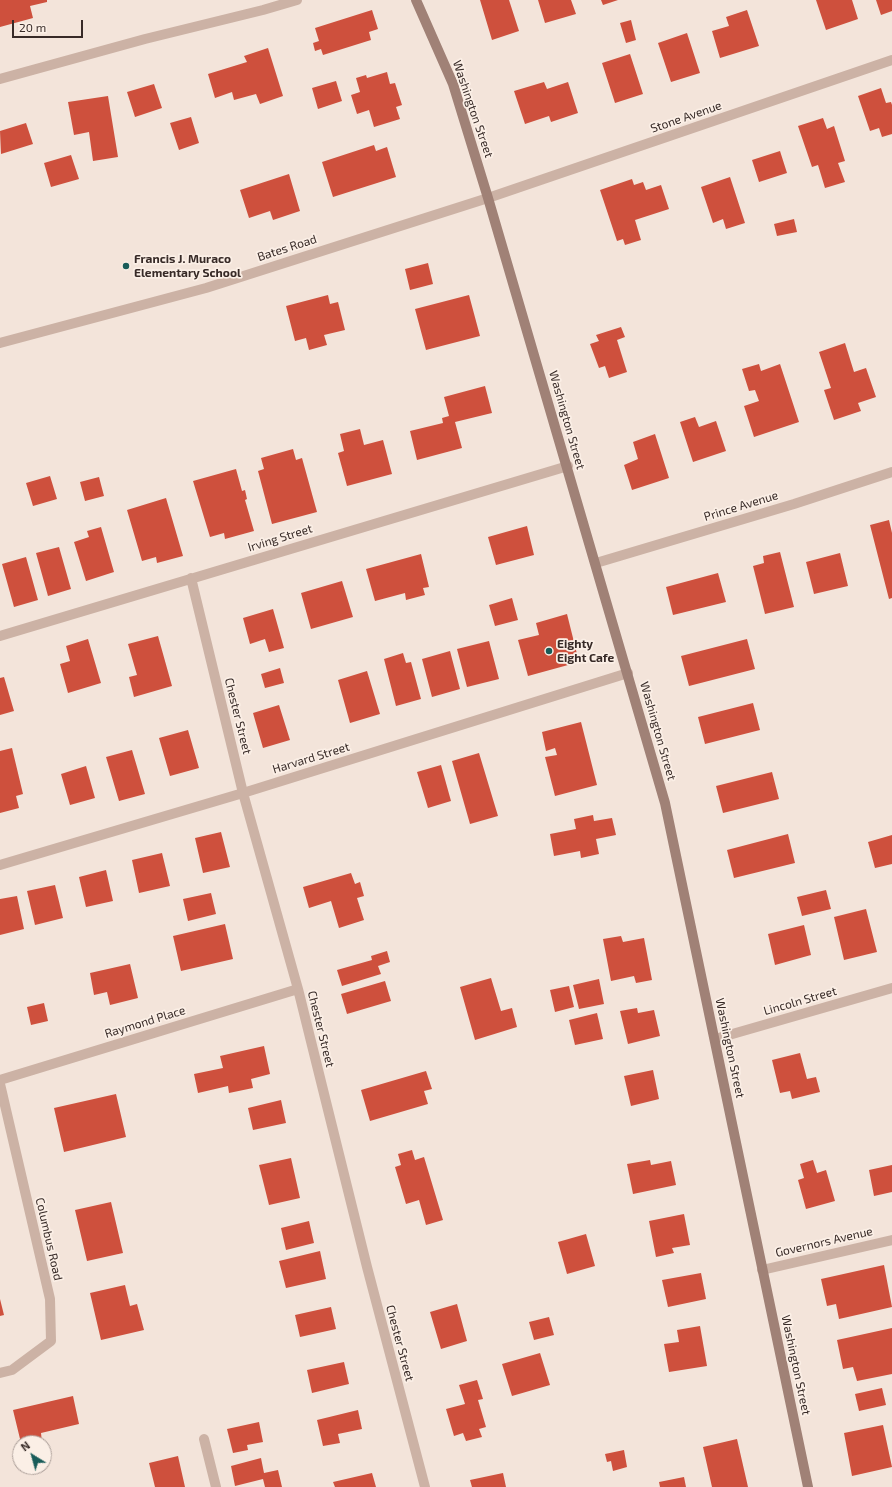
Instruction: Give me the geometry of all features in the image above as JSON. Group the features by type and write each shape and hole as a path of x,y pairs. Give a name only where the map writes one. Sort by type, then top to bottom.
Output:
{"main road":[{"name":"Washington Street","path":"416,0 453,84 568,466 666,803 808,1487"}],"street":[{"path":"0,79 145,39 263,10 296,0"},
{"name":"Stone Avenue","path":"488,198 892,60"},
{"name":"Bates Road","path":"0,343 206,288 488,198"},
{"name":"Irving Street","path":"0,636 568,466"},
{"name":"Prince Avenue","path":"596,563 794,504 892,472"},
{"name":"Chester Street","path":"191,578 243,793 298,989 365,1259 425,1487"},
{"name":"Harvard Street","path":"0,865 243,793 628,673"},
{"name":"Lincoln Street","path":"715,1039 892,988"},
{"name":"Raymond Place","path":"0,1080 298,989"},
{"name":"Columbus Road","path":"0,1084 50,1299 50,1341 12,1370 0,1373"},
{"name":"Governors Avenue","path":"762,1270 892,1240"},
{"path":"204,1439 216,1487"}],"building":[{"path":"0,0 47,0 47,2 30,6 33,18 0,27"},
{"path":"480,0 509,0 519,31 492,40"},
{"path":"538,0 571,0 576,14 545,23"},
{"path":"601,0 618,0 603,5"},
{"path":"816,0 852,0 858,19 826,30"},
{"path":"876,0 892,0 892,11 881,15"},
{"path":"372,10 378,29 369,32 371,40 323,55 321,49 315,51 313,43 319,41 315,28"},
{"path":"747,10 759,46 720,58 712,31 729,26 726,17"},
{"path":"631,20 636,40 626,43 620,23"},
{"path":"687,33 700,73 671,82 658,43"},
{"path":"268,48 283,96 260,104 256,94 234,100 232,92 215,98 208,74 247,62 244,56"},
{"path":"630,54 643,94 615,103 602,63"},
{"path":"387,72 390,84 395,83 402,105 396,107 400,119 374,127 369,110 357,114 351,95 360,92 356,78 366,75 367,78"},
{"path":"336,81 342,101 318,109 312,88"},
{"path":"544,82 547,89 568,82 578,113 551,122 549,116 525,124 514,91"},
{"path":"154,84 162,108 135,117 127,92"},
{"path":"881,88 886,103 891,102 892,105 892,134 882,137 879,128 870,131 858,96"},
{"path":"108,96 118,157 93,161 89,132 74,135 68,102"},
{"path":"191,117 199,143 179,150 170,123"},
{"path":"823,118 827,129 834,126 845,161 838,163 845,182 825,188 818,165 812,167 798,126"},
{"path":"26,123 33,144 1,154 0,131"},
{"path":"374,145 376,151 387,147 396,177 333,197 322,162"},
{"path":"780,151 787,173 759,182 752,160"},
{"path":"71,155 79,179 51,187 44,163"},
{"path":"289,174 300,211 273,220 270,211 249,218 240,190"},
{"path":"730,177 745,223 726,229 723,219 713,223 701,187"},
{"path":"632,179 634,185 643,182 646,190 661,185 669,209 635,220 641,240 625,245 623,239 617,241 600,190"},
{"path":"794,219 797,232 777,236 774,224"},
{"path":"428,263 433,284 410,290 405,269"},
{"path":"328,295 330,304 338,302 345,330 324,335 327,345 309,350 306,338 295,341 286,306"},
{"path":"469,295 480,336 426,350 415,309"},
{"path":"621,327 625,337 617,340 627,372 609,378 605,366 599,368 590,344 599,341 596,335"},
{"path":"845,343 854,372 866,368 876,397 858,403 861,411 834,420 824,390 831,388 819,352"},
{"path":"759,364 761,371 780,364 799,422 754,437 744,406 759,401 755,390 749,391 742,369"},
{"path":"485,386 492,413 455,422 462,448 417,460 410,431 443,423 442,418 449,416 444,397"},
{"path":"695,417 699,427 716,421 726,451 693,462 680,422"},
{"path":"360,429 364,445 383,440 392,474 347,486 338,453 344,451 340,434"},
{"path":"655,434 669,478 632,490 624,465 638,459 633,442"},
{"path":"293,449 296,460 302,458 317,512 272,524 258,471 264,469 261,458"},
{"path":"236,469 242,491 245,490 247,499 245,500 254,531 225,539 224,533 210,537 193,481"},
{"path":"50,476 57,499 33,506 26,483"},
{"path":"99,477 104,496 85,501 80,482"},
{"path":"166,498 183,556 157,563 156,557 142,561 127,510"},
{"path":"889,520 892,533 892,598 889,599 870,525"},
{"path":"527,526 534,555 496,565 488,537"},
{"path":"101,527 114,572 86,581 74,542 89,537 87,531"},
{"path":"59,547 71,589 48,596 36,553"},
{"path":"780,552 794,607 765,614 753,566 764,563 763,556"},
{"path":"840,553 848,586 814,594 806,562"},
{"path":"421,554 429,587 423,588 425,595 406,600 405,593 375,601 366,569"},
{"path":"26,557 38,600 14,607 2,564"},
{"path":"718,573 726,602 673,615 666,587"},
{"path":"342,581 353,617 311,629 301,593"},
{"path":"512,598 518,620 495,626 489,605"},
{"path":"273,609 284,648 269,652 265,639 250,644 243,618"},
{"name":"Eighty Eight Cafe","path":"567,614 579,662 528,676 518,640 539,635 536,623"},
{"path":"158,636 172,686 134,697 129,677 137,675 128,644"},
{"path":"88,639 101,683 68,693 60,664 70,661 66,646"},
{"path":"747,639 755,669 689,686 681,656"},
{"path":"489,641 499,679 467,687 457,649"},
{"path":"450,651 460,689 432,697 422,659"},
{"path":"403,653 406,663 411,662 421,699 396,706 384,659"},
{"path":"280,668 284,683 265,688 261,674"},
{"path":"367,671 380,714 350,723 338,680"},
{"path":"4,677 14,711 0,715 0,678"},
{"path":"753,703 760,730 705,744 698,717"},
{"path":"279,705 290,740 263,748 253,713"},
{"path":"581,722 597,785 555,796 545,757 557,755 555,748 546,751 542,732"},
{"path":"188,730 199,768 170,776 159,738"},
{"path":"12,748 23,794 16,796 19,808 0,813 0,751"},
{"path":"132,750 145,794 119,801 106,757"},
{"path":"479,753 498,816 470,824 452,761"},
{"path":"441,765 451,801 428,808 417,772"},
{"path":"86,766 95,798 70,805 61,774"},
{"path":"772,772 779,799 723,813 716,786"},
{"path":"593,815 594,821 612,818 616,835 596,839 599,854 581,858 580,851 554,856 550,834 576,829 574,819"},
{"path":"221,832 230,867 203,873 195,838"},
{"path":"788,834 795,863 734,878 727,850"},
{"path":"892,835 892,864 875,868 868,842"},
{"path":"162,853 170,886 139,893 132,860"},
{"path":"106,870 113,901 86,907 79,877"},
{"path":"351,873 355,884 360,882 364,896 357,898 364,920 339,928 331,901 309,908 303,887"},
{"path":"55,885 63,918 35,925 27,891"},
{"path":"826,890 831,909 802,916 797,897"},
{"path":"211,893 216,914 188,921 183,899"},
{"path":"17,896 24,929 0,935 0,899"},
{"path":"866,909 877,952 844,960 834,917"},
{"path":"225,924 233,959 181,971 173,936"},
{"path":"804,925 811,955 775,965 768,934"},
{"path":"621,936 623,942 644,938 652,980 636,983 634,976 611,981 603,939"},
{"path":"387,951 390,962 378,966 381,974 342,986 337,970 372,960 371,956"},
{"path":"130,964 138,998 110,1005 107,992 94,995 90,973"},
{"path":"491,978 501,1011 512,1008 517,1027 475,1040 460,987"},
{"path":"599,979 604,1004 579,1009 573,985"},
{"path":"385,981 391,1001 347,1014 341,994"},
{"path":"569,986 574,1007 555,1012 550,990"},
{"path":"44,1003 48,1021 31,1025 27,1007"},
{"path":"637,1008 638,1013 654,1010 660,1036 628,1044 620,1011"},
{"path":"597,1013 603,1039 575,1045 569,1020"},
{"path":"264,1046 270,1074 251,1079 253,1088 229,1093 228,1086 198,1093 194,1074 223,1068 220,1056"},
{"path":"800,1053 807,1079 816,1077 820,1092 792,1099 790,1091 780,1093 772,1060"},
{"path":"653,1070 659,1099 631,1106 624,1076"},
{"path":"426,1071 432,1089 424,1091 428,1104 370,1121 361,1090"},
{"path":"116,1094 126,1137 64,1152 54,1108"},
{"path":"281,1100 286,1123 253,1130 248,1108"},
{"path":"412,1150 415,1160 424,1157 443,1220 426,1225 419,1200 406,1204 395,1167 401,1165 398,1154"},
{"path":"291,1158 300,1198 269,1205 259,1165"},
{"path":"650,1160 651,1165 671,1161 676,1185 633,1194 627,1164"},
{"path":"813,1160 817,1173 826,1170 835,1201 806,1209 798,1180 804,1178 800,1164"},
{"path":"892,1165 892,1192 874,1196 869,1170"},
{"path":"111,1202 123,1253 87,1261 75,1210"},
{"path":"684,1214 690,1245 672,1248 674,1253 656,1257 649,1221"},
{"path":"309,1221 314,1243 286,1250 281,1228"},
{"path":"586,1234 595,1266 567,1274 558,1242"},
{"path":"320,1251 326,1279 286,1288 279,1261"},
{"path":"884,1265 892,1307 839,1319 836,1304 827,1306 821,1279"},
{"path":"701,1273 706,1299 668,1307 662,1280"},
{"path":"125,1285 130,1306 137,1304 144,1330 101,1340 90,1293"},
{"path":"0,1299 4,1315 0,1316"},
{"path":"457,1304 467,1341 441,1349 430,1312"},
{"path":"331,1307 336,1329 300,1337 295,1315"},
{"path":"549,1317 554,1335 534,1340 529,1322"},
{"path":"700,1326 707,1366 669,1372 664,1344 679,1342 677,1330"},
{"path":"892,1328 892,1374 857,1381 853,1367 843,1369 837,1340"},
{"path":"540,1353 550,1385 512,1396 502,1364"},
{"path":"344,1362 349,1384 312,1393 307,1370"},
{"path":"477,1380 483,1399 478,1400 486,1427 479,1429 482,1437 466,1441 463,1433 454,1436 446,1409 465,1404 459,1385"},
{"path":"882,1388 886,1405 859,1411 855,1394"},
{"path":"73,1396 79,1424 41,1433 41,1435 19,1435 13,1410"},
{"path":"358,1410 362,1429 338,1434 340,1443 323,1446 317,1420"},
{"path":"259,1422 263,1442 247,1445 248,1450 233,1453 227,1429"},
{"path":"883,1425 892,1467 852,1476 844,1433"},
{"path":"737,1439 748,1487 712,1487 703,1447"},
{"path":"624,1450 627,1467 613,1471 611,1461 607,1462 605,1454"},
{"path":"178,1456 185,1487 155,1487 149,1463"},
{"path":"261,1458 264,1473 278,1470 282,1487 265,1487 263,1479 235,1486 231,1466"},
{"path":"372,1473 376,1487 335,1487 333,1482"},
{"path":"503,1473 506,1487 472,1487 470,1480"},
{"path":"684,1477 686,1487 660,1487 659,1482"}],"place":[{"name":"Francis J. Muraco Elementary School","path":"126,266"},
{"name":"Eighty Eight Cafe","path":"549,651"}]}
